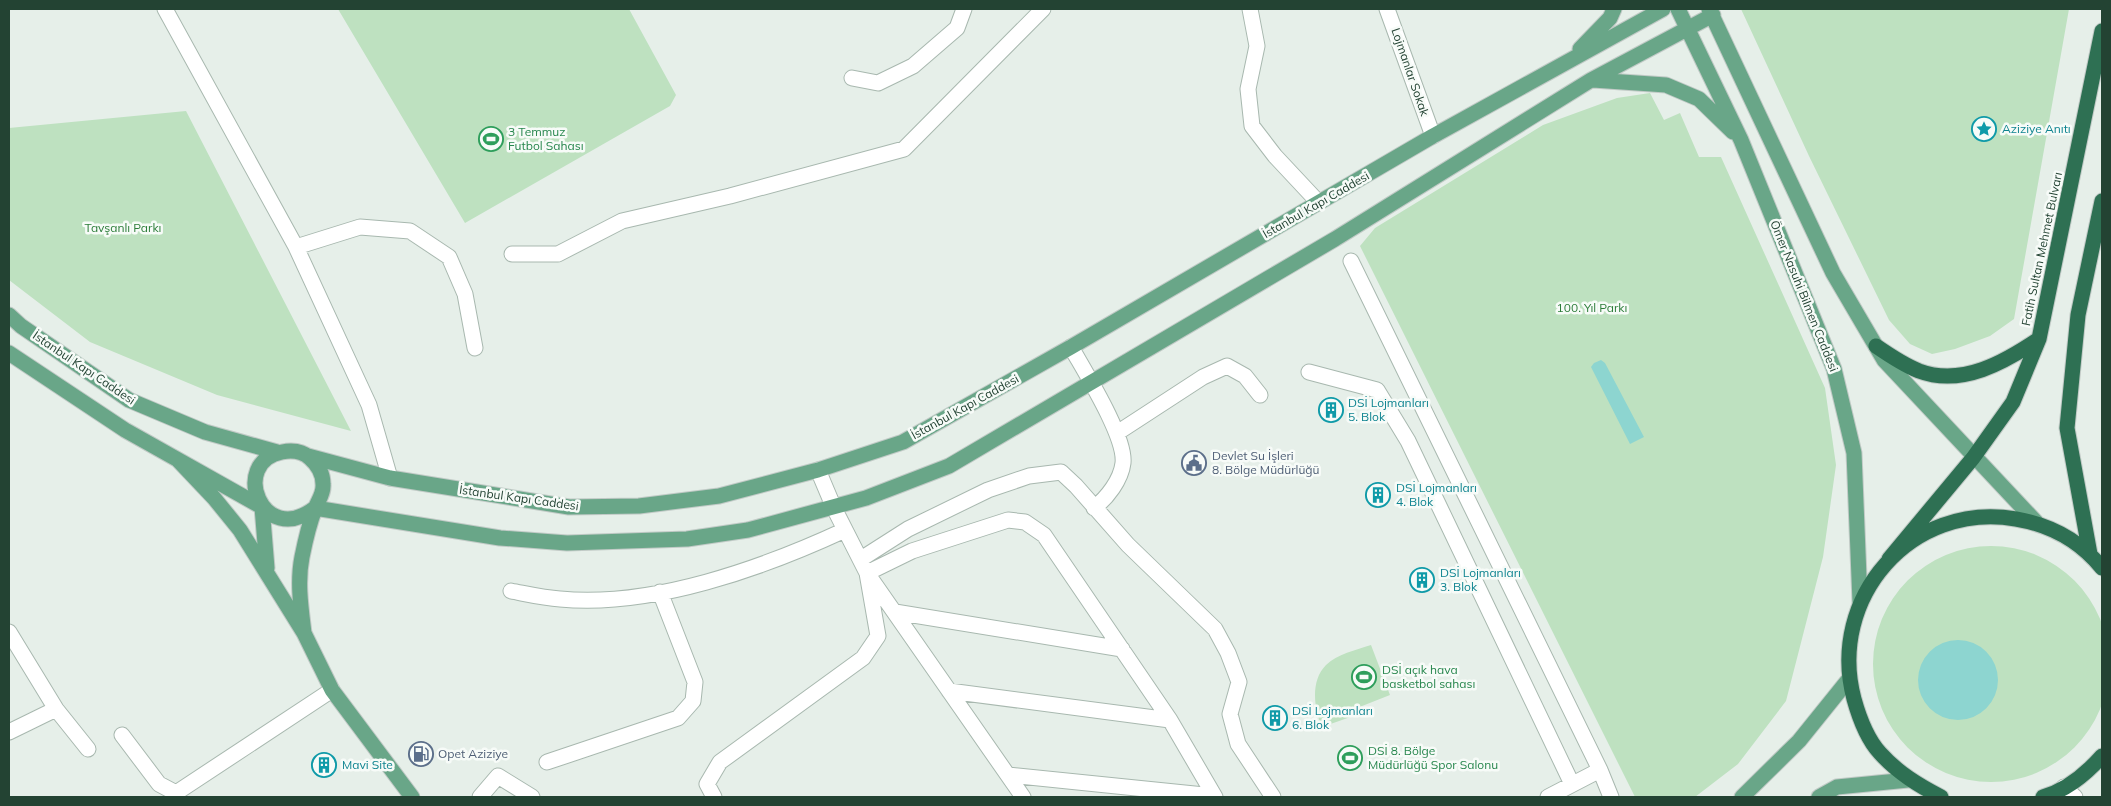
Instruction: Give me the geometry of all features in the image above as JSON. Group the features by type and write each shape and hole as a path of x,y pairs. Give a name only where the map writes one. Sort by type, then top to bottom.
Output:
{"highway":[{"name":"Fatih Sultan Mehmet Bulvarı","path":"1890,559 1973,458 2013,402 2039,339 2102,31"},
{"path":"2090,554 2067,428 2078,315 2102,201"},
{"path":"1876,346 1920,371 1944,376 1981,371 1997,364 2039,339"},
{"path":"1941,797 1908,780 1879,752 1859,717 1849,679 1849,640 1860,602 1873,579 1890,559 1921,535 1957,520 1996,516 2036,522 2065,535 2090,554 2102,568"},
{"path":"2058,795 2086,774 2102,756"}],"main road":[{"path":"1555,69 1589,42 1610,18 1614,9"},
{"path":"1555,69 1663,9"},
{"name":"Ömer Nasuhi Bilmen Caddesi","path":"1678,9 1741,140 1834,369 1854,453 1860,602"},
{"path":"9,353 125,430 262,507 271,515 282,519 294,519 306,515 315,508 500,538 566,543 687,539 748,530 834,508 949,466 1092,384 1335,239 1591,80 1688,29 1711,12 1833,273 1884,360 1973,458 2036,522"},
{"name":"İstanbul Kapı Caddesi","path":"308,456 390,478 569,507 639,506 719,496 818,470 903,442 1071,347 1432,136 1555,69"},
{"path":"1591,80 1666,85 1699,100 1741,140"},
{"name":"İstanbul Kapı Caddesi","path":"9,315 21,326 130,400 205,432 277,452"},
{"path":"267,571 262,507 256,497 256,476 264,462 277,452 293,451 308,456 319,469 324,486 321,498 315,508 302,557 299,590 304,633"},
{"path":"178,460 227,513 267,571 304,633 332,690 412,797"},
{"path":"1742,797 1799,741 1849,679"},
{"path":"1819,797 1837,787 1908,780"}],"street":[{"path":"166,9 296,247 369,405 390,478"},
{"path":"852,78 878,84 913,66 957,28 964,9"},
{"path":"512,254 558,254 622,221 730,196 904,150 1043,9"},
{"path":"1250,9 1257,46 1248,89 1252,126 1274,156 1319,203"},
{"name":"Lojmanlar Sokak","path":"1387,9 1432,136"},
{"path":"296,247 360,227 410,231 448,257 465,294 475,348"},
{"path":"1351,261 1600,770 1611,797"},
{"path":"1071,347 1117,433 1123,463 1111,492 1094,508"},
{"path":"1117,433 1203,377 1227,366 1245,376 1260,394"},
{"path":"1309,372 1378,390 1408,441 1572,784"},
{"path":"818,470 834,508 864,566 1023,797"},
{"path":"864,566 908,529 988,490 1029,476 1061,472 1076,486 1128,545 1215,629 1228,653 1239,682 1230,714 1238,744 1273,797"},
{"path":"864,566 1008,520 1025,522 1044,535 1170,720 1214,796"},
{"path":"511,591 561,599 615,599 660,592 737,573 805,548 845,530"},
{"path":"714,797 706,784 720,762 863,658 878,636 864,566"},
{"path":"547,762 678,718 693,701 695,682 660,592"},
{"path":"896,612 1122,649"},
{"path":"10,637 56,709 88,750"},
{"path":"122,735 159,784 176,793 332,690"},
{"path":"950,691 1170,720"},
{"path":"9,732 56,709"},
{"path":"1548,797 1600,770"},
{"path":"1008,775 1214,796"},
{"path":"480,797 498,776 532,797"}],"green space":[{"name":"3 Temmuz Futbol Sahası","path":"338,9 629,9 676,95 670,106 465,223"},
{"path":"1741,9 2069,9 2014,319 1990,336 1955,349 1932,354 1910,344 1889,320 1809,156"},
{"name":"100. Yıl Parkı","path":"1650,93 1664,120 1680,113 1699,157 1721,157 1825,388 1836,465 1823,557 1786,701 1738,764 1695,797 1635,797 1360,246 1375,228 1543,125 1617,98"},
{"name":"Tavşanlı Parkı","path":"186,111 351,431 217,395 90,342 9,280 9,128"},
{"path":"1979,546 2003,546 2025,551 2047,560 2075,580 2089,598 2100,619 2107,641 2109,664 2107,687 2100,709 2089,730 2075,748 2047,768 2025,777 2003,782 1979,782 1957,777 1935,768 1907,748 1887,720 1878,698 1873,676 1873,652 1878,630 1887,608 1907,580 1935,560 1957,551"},
{"path":"1371,645 1390,695 1357,708 1359,714 1322,727 1317,712 1315,695 1321,672 1330,661"}],"water":[{"path":"1601,360 1605,363 1644,437 1630,444 1591,367 1594,363"},
{"path":"1958,640 1973,643 1986,652 1995,665 1998,680 1995,695 1986,708 1973,717 1958,720 1943,717 1930,708 1921,695 1918,680 1921,665 1930,652 1943,643"}],"place":[{"name":"Aziziye Anıtı","path":"1984,129"},
{"name":"3 Temmuz Futbol Sahası","path":"491,139"},
{"name":"DSİ Lojmanları 5. Blok","path":"1331,410"},
{"name":"Devlet Su İşleri 8. Bölge Müdürlüğü","path":"1194,463"},
{"name":"DSİ Lojmanları 4. Blok","path":"1378,495"},
{"name":"DSİ Lojmanları 3. Blok","path":"1422,580"},
{"name":"DSİ açık hava basketbol sahası","path":"1364,677"},
{"name":"DSİ Lojmanları 6. Blok","path":"1275,718"},
{"name":"Opet Aziziye","path":"421,754"},
{"name":"DSİ 8. Bölge Müdürlüğü Spor Salonu","path":"1350,758"},
{"name":"Mavi Site","path":"324,765"}]}
